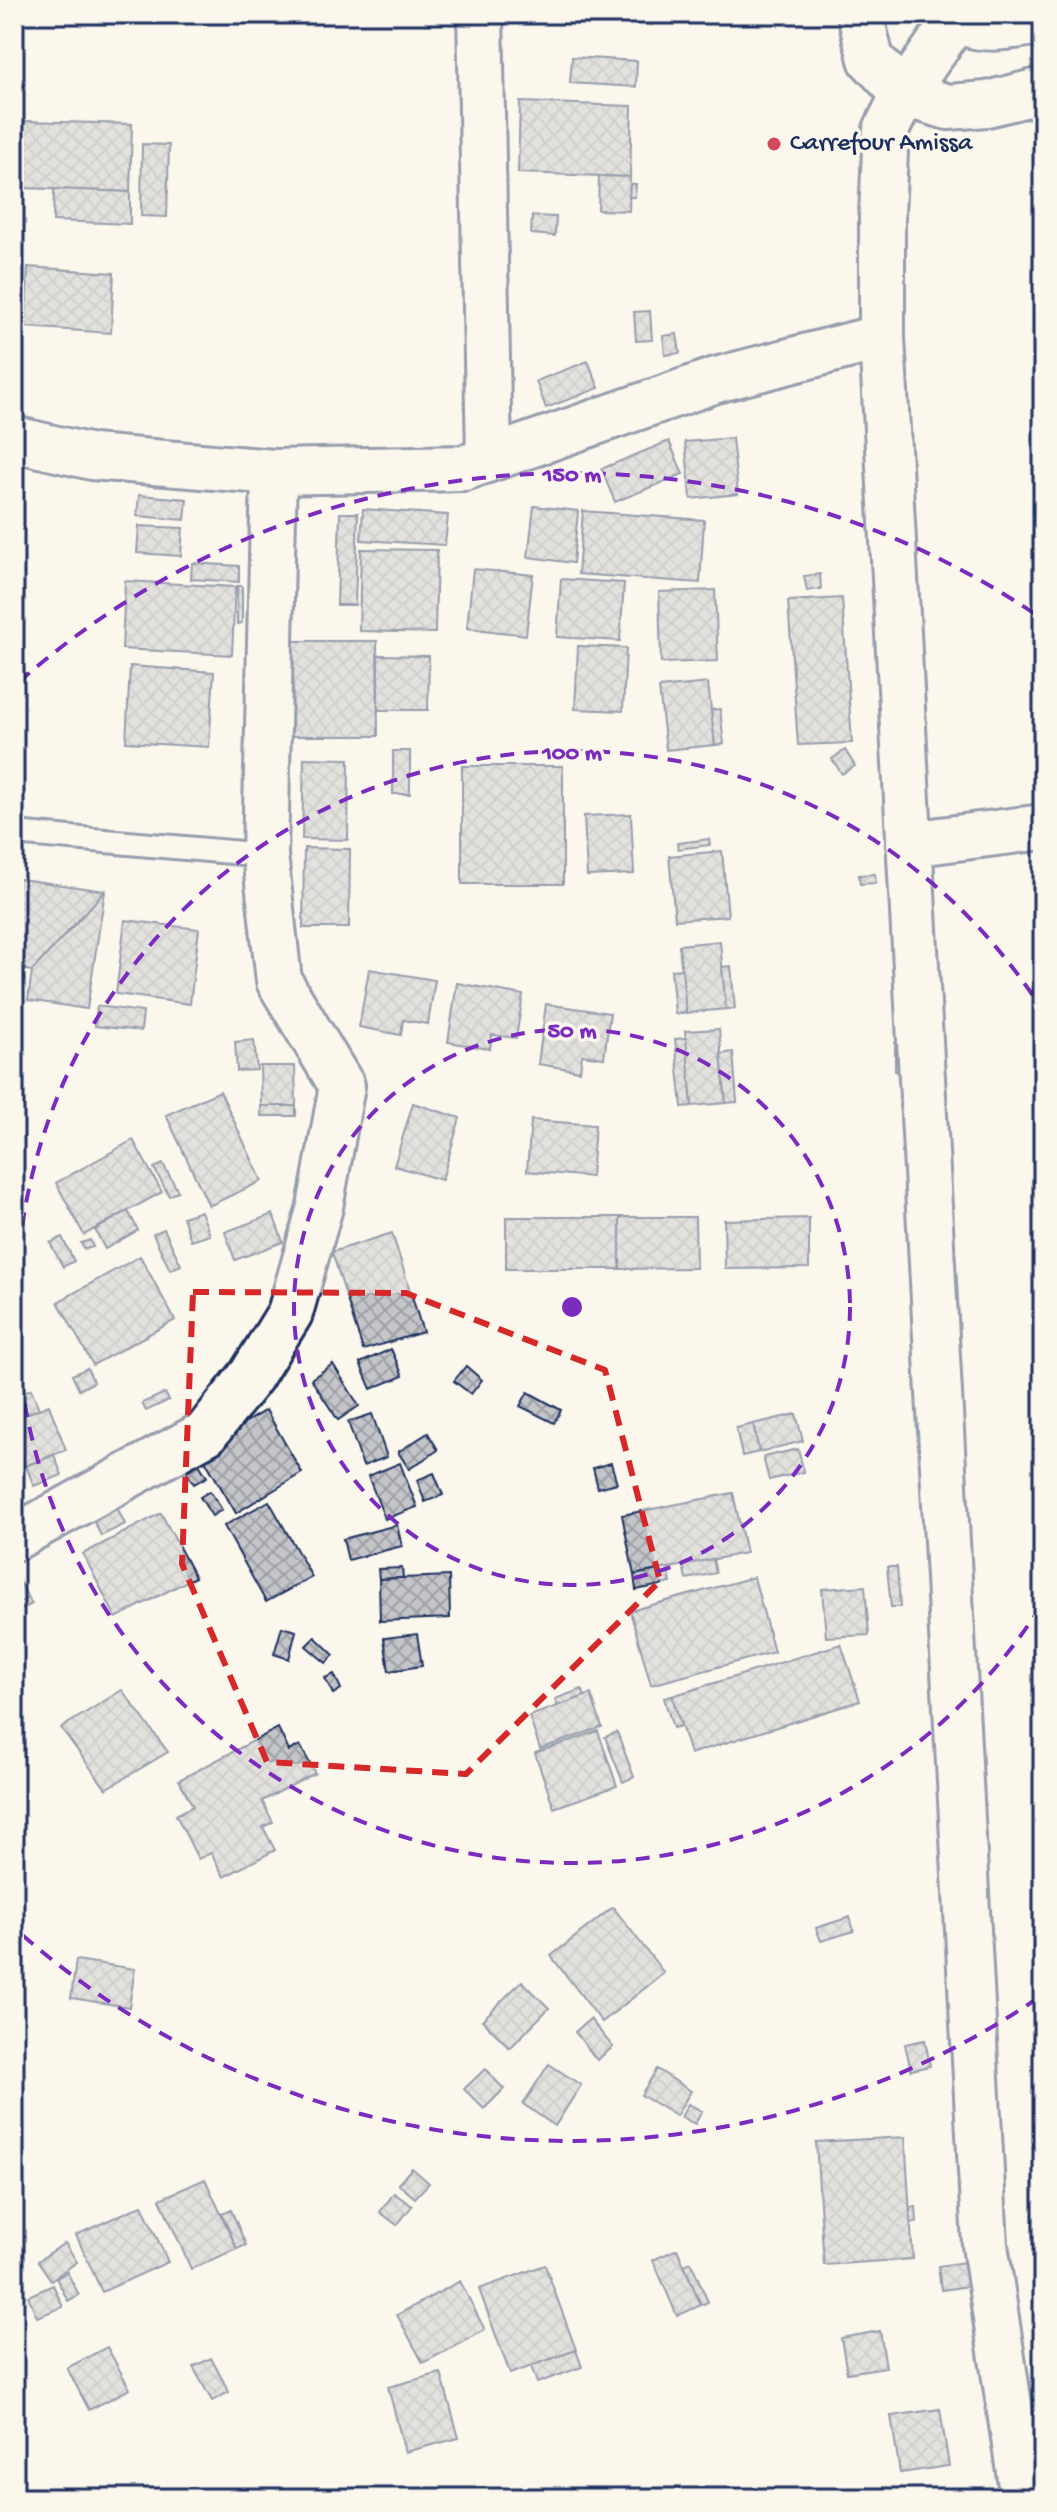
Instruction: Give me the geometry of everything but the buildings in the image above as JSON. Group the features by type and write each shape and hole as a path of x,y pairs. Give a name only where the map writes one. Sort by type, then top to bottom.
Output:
{"street":[{"path":"480,14 489,457"},
{"path":"860,14 871,59 904,94 948,107 987,104 1043,90"},
{"path":"1023,2498 985,2245 882,337 882,215 886,130 904,94 954,16 972,26 1014,27 1043,21"},
{"path":"14,439 92,457 274,472 464,468 716,380 882,337"},
{"path":"14,1538 206,1433 251,1376 290,1313 320,1207 342,1086 279,981 265,855 274,472"},
{"path":"909,844 1043,827"}],"lane":[{"path":"14,833 265,855"}],"highlighted area":[{"path":"193,1292 406,1293 605,1370 660,1581 466,1774 267,1762 182,1564"}],"place":[{"name":"Carrefour Amissa","path":"774,144"}]}
